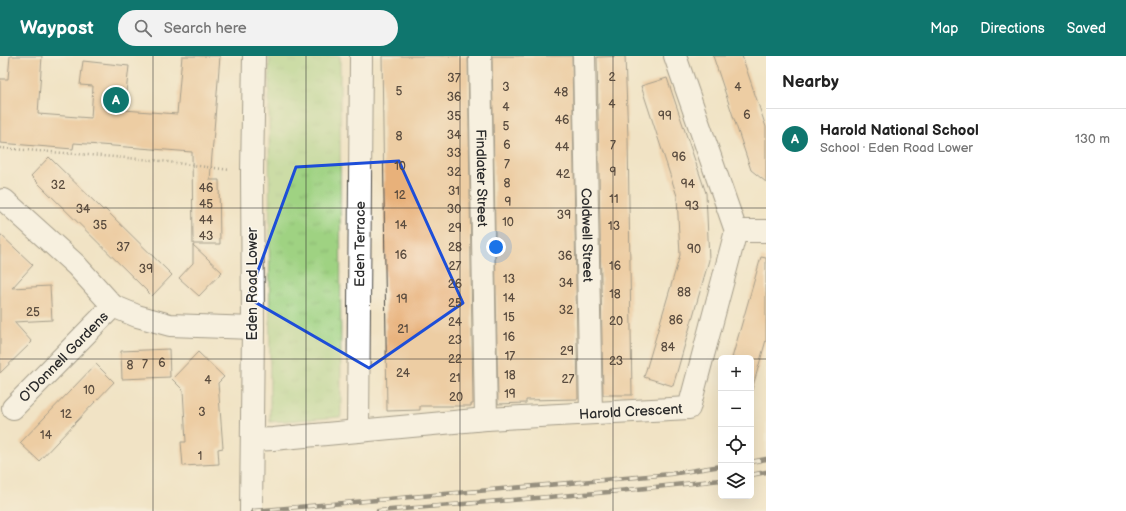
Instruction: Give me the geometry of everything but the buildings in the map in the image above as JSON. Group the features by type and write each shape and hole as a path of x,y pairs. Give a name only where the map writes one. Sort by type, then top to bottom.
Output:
{"street":[{"name":"Eden Road Lower","path":"251,511 253,328 252,173 254,56"},
{"name":"Eden Terrace","path":"358,431 361,56"},
{"name":"Findlater Street","path":"480,56 486,419"},
{"name":"Coldwell Street","path":"584,56 591,413"},
{"path":"675,56 736,231 766,231"},
{"name":"O'Donnell Gardens","path":"4,200 76,265 114,306 137,316 170,325 253,328"},
{"name":"Harold Crescent","path":"252,440 486,419 689,408 736,231"},
{"name":"O'Donnell Gardens","path":"13,408 114,306"}],"path":[{"path":"0,148 152,160 252,173"}],"highlighted area":[{"path":"399,161 463,303 369,368 248,298 296,167"}],"green space":[{"path":"269,56 340,56 341,417 270,422"}],"railway":[{"path":"754,461 766,459"},
{"path":"253,511 671,474 718,466"},
{"path":"754,474 766,472"},
{"path":"378,511 609,492 718,480"}],"place":[{"name":"Harold National School","path":"116,100"}]}
